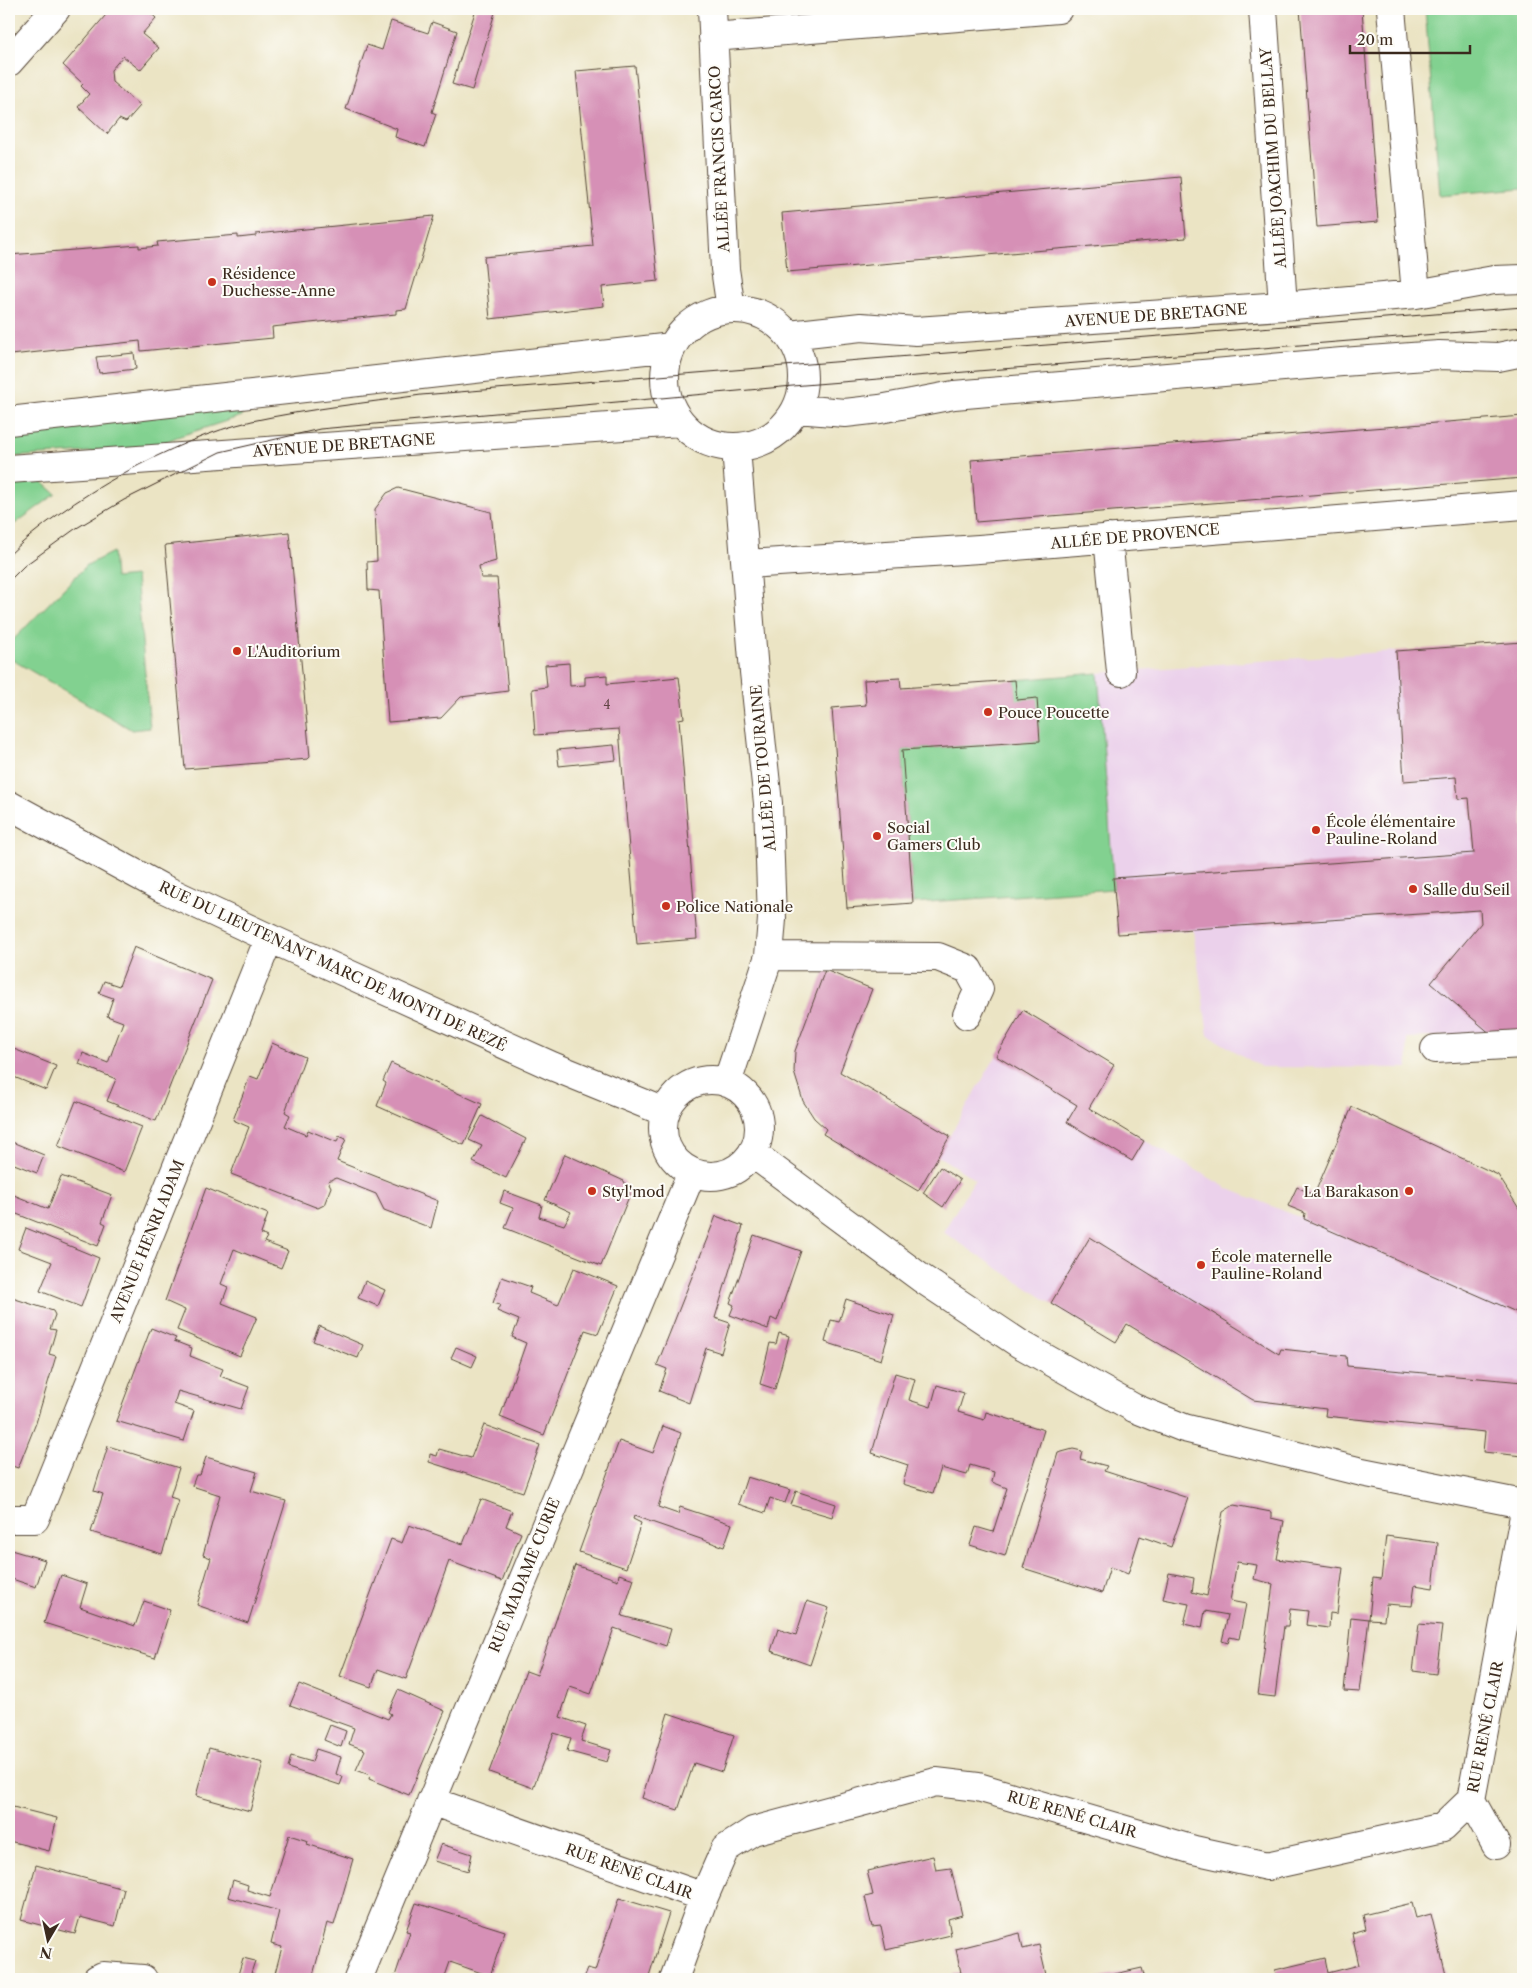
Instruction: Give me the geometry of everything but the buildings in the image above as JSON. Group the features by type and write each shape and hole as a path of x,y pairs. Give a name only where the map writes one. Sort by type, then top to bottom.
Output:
{"street":[{"path":"9,62 56,9"},
{"name":"ALLÉE FRANCIS CARCO","path":"712,9 725,269 731,309"},
{"path":"713,37 1058,9"},
{"name":"ALLÉE JOACHIM DU BELLAY","path":"1263,9 1283,306"},
{"path":"1391,9 1416,294"},
{"name":"AVENUE DE BRETAGNE","path":"789,335 861,327 916,331 1283,306 1416,294 1494,280 1523,279"},
{"path":"731,309 760,314 781,326 789,335 797,349 804,370 804,385 797,409 786,425 771,437 754,445 736,448 702,440 680,422 667,397 665,370 672,347 681,333 705,315 731,309"},
{"path":"9,421 672,347"},
{"path":"797,409 845,413 880,409 954,395 1352,361 1439,355 1498,357 1523,352"},
{"name":"AVENUE DE BRETAGNE","path":"9,469 680,422"},
{"name":"ALLÉE DE TOURAINE","path":"727,1083 769,956 772,884 768,804 754,672 747,564 736,448"},
{"name":"ALLÉE DE PROVENCE","path":"747,564 979,549 1523,505"},
{"path":"1108,538 1122,672"},
{"name":"RUE DU LIEUTENANT MARC DE MONTI DE REZÉ","path":"9,805 162,888 552,1066 665,1112"},
{"name":"AVENUE HENRI ADAM","path":"9,1518 35,1519 269,938"},
{"path":"769,956 938,957 968,969 979,989 967,1015"},
{"path":"1436,1049 1523,1044"},
{"path":"712,1080 727,1083 739,1089 750,1099 756,1112 759,1126 757,1140 752,1153 737,1167 718,1175 692,1172 679,1164 670,1153 664,1140 665,1112 672,1098 697,1082 712,1080"},
{"path":"752,1153 906,1266 1020,1344 1134,1408 1184,1428 1334,1465 1523,1504"},
{"name":"RUE MADAME CURIE","path":"358,1979 692,1172"},
{"name":"RUE RENÉ CLAIR","path":"431,1801 704,1897 724,1849 753,1831 936,1782 978,1787 1194,1850 1268,1866 1444,1827 1471,1800 1523,1521"},
{"path":"1471,1800 1496,1845"},
{"path":"674,1979 704,1897"},
{"path":"97,1979 103,1976 143,1979"}],"shaded area":[{"name":"École élémentaire Pauline-Roland","path":"1396,651 1404,781 1523,772 1523,1033 1407,1038 1408,1068 1261,1067 1208,1035 1193,930 1118,934 1098,673"},
{"name":"École maternelle Pauline-Roland","path":"1023,1010 1114,1065 1089,1108 1227,1188 1304,1219 1523,1315 1523,1456 1483,1452 1485,1432 1325,1416 1326,1409 1257,1402 1247,1398 1127,1324 1116,1342 1064,1312 943,1232 975,1179 938,1156"}],"green space":[{"path":"1425,9 1523,9 1523,188 1440,195"},
{"path":"241,403 242,416 177,437 152,448 9,457 9,431"},
{"path":"36,476 56,494 9,528 9,477"},
{"path":"113,552 115,578 136,576 150,728 132,730 9,658 9,644 87,565"},
{"path":"1098,673 1114,889 913,903 902,750 1019,742 1015,680"}],"tram line":[{"path":"9,555 60,513 90,493 156,457 222,430 252,421 294,413 421,395 1523,307"},
{"path":"9,581 24,566 75,529 124,500 220,452 320,429 804,385 1523,327"}],"place":[{"name":"Résidence Duchesse-Anne","path":"212,282"},
{"name":"L'Auditorium","path":"237,651"},
{"name":"Pouce Poucette","path":"988,712"},
{"name":"École élémentaire Pauline-Roland","path":"1316,830"},
{"name":"Social Gamers Club","path":"877,836"},
{"name":"Salle du Seil","path":"1413,889"},
{"name":"Police Nationale","path":"666,906"},
{"name":"Styl'mod","path":"592,1191"},
{"name":"La Barakason","path":"1409,1191"},
{"name":"École maternelle Pauline-Roland","path":"1201,1265"}]}
